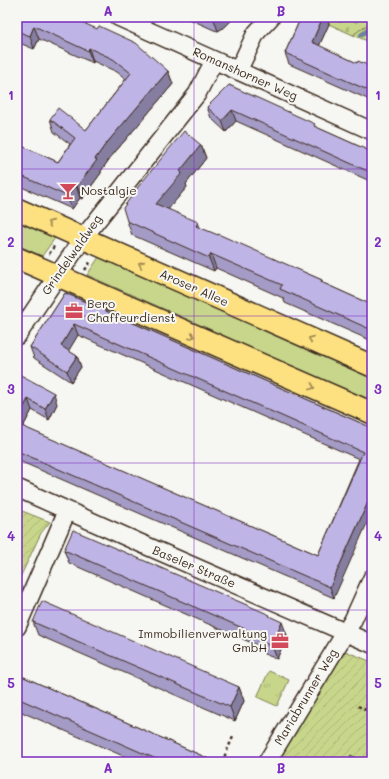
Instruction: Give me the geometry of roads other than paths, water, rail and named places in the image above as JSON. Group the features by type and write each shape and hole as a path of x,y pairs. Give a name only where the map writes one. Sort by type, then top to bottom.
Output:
{"main road":[{"name":"Aroser Allee","path":"17,209 372,366"},
{"path":"17,258 372,413"}],"street":[{"name":"Romanshorner Weg","path":"118,17 372,130"},
{"path":"238,71 256,33 271,17"},
{"name":"Grindelwaldweg","path":"17,336 82,238 197,94 214,61"},
{"name":"Baseler Straße","path":"17,488 372,644"},
{"path":"17,627 67,511"},
{"name":"Mariabrunner Weg","path":"267,762 353,620 372,578"}],"waterway":[{"path":"361,35 372,27"}],"place":[{"name":"Nostalgie","path":"68,191"},
{"name":"Bero Chaffeurdienst","path":"74,311"},
{"name":"Immobilienverwaltung GmbH","path":"280,641"}]}
